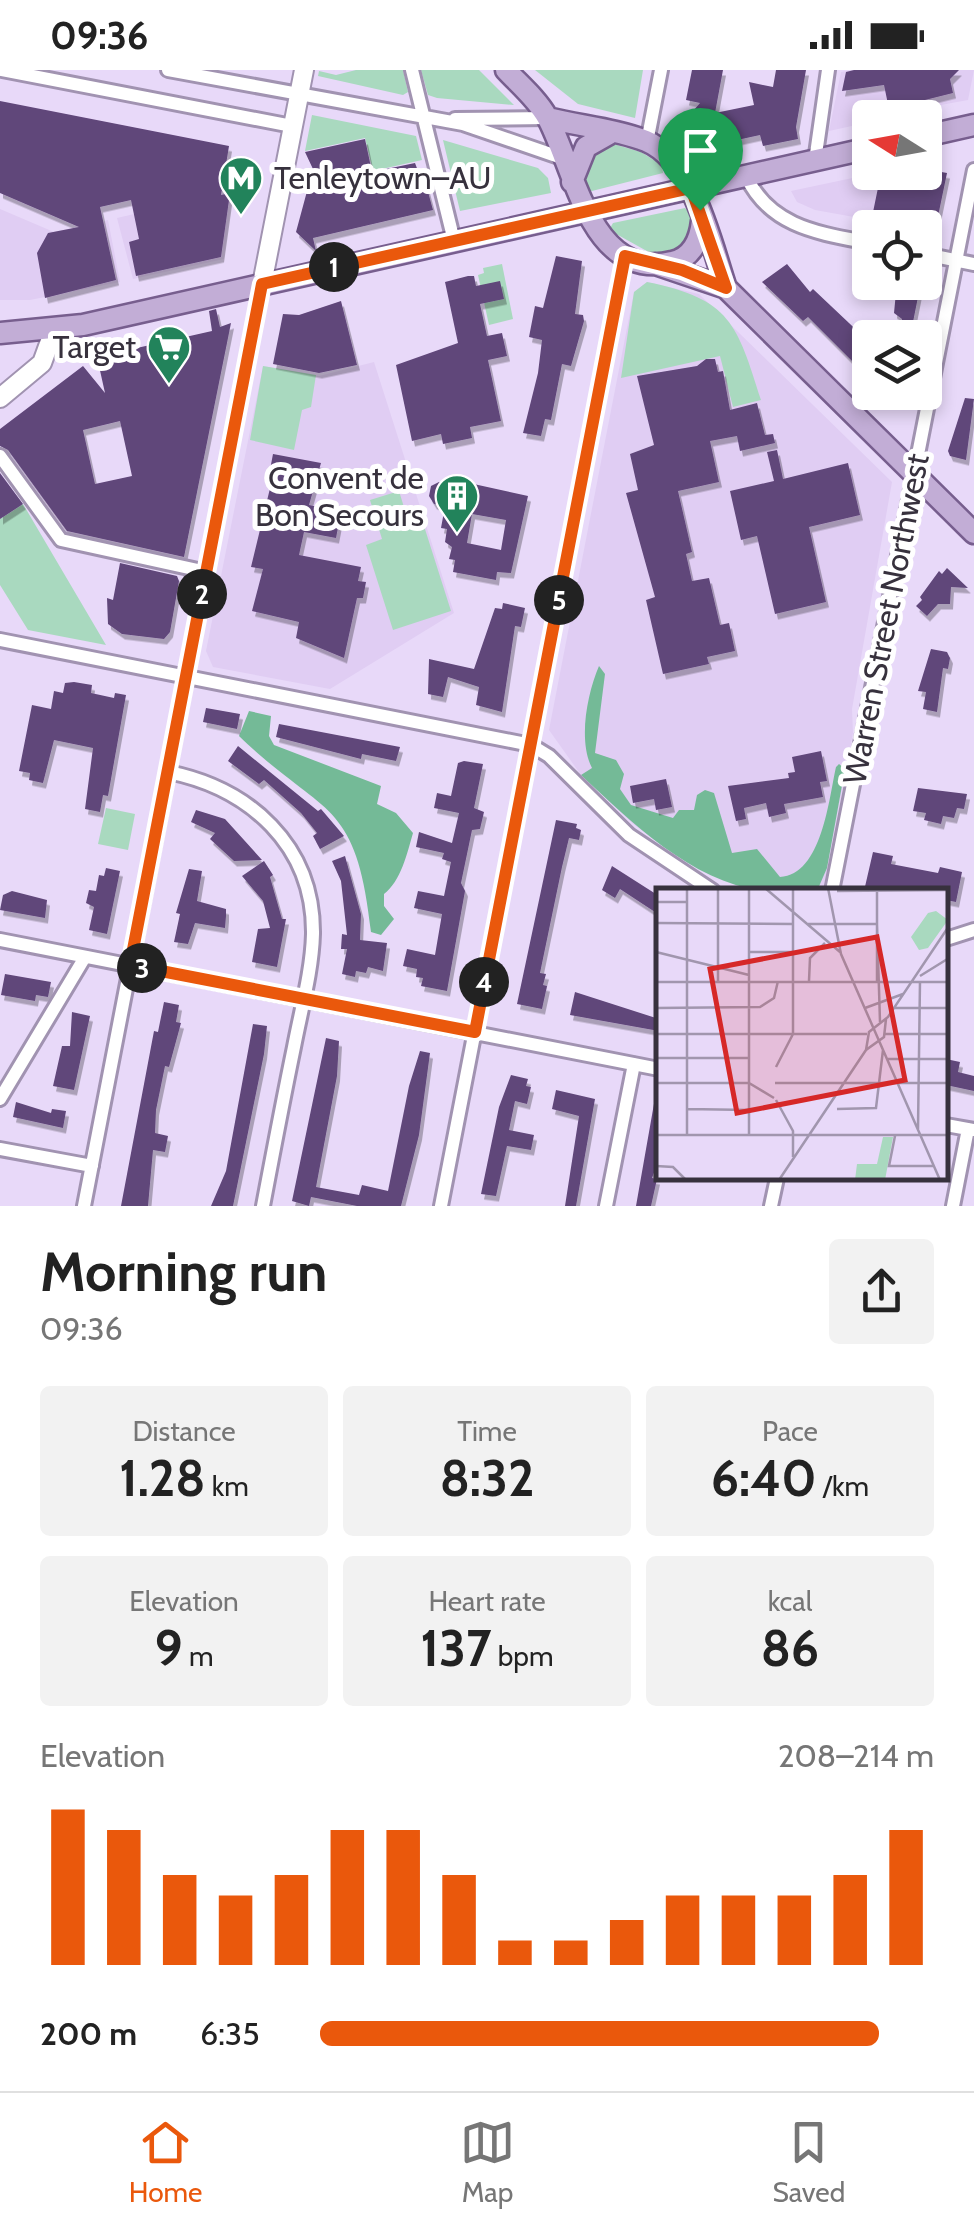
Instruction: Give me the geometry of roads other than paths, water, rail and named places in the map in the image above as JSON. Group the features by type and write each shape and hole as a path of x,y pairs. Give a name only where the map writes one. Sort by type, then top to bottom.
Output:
{"main road":[{"path":"506,70 548,118 572,182 611,246 625,256 726,288"},
{"path":"548,118 647,142 666,154 691,188 726,288 974,533"},
{"path":"942,132 974,125"},
{"path":"572,182 586,148 608,134"},
{"path":"0,333 54,330 852,152"},
{"path":"654,264 684,258 698,241 702,221"}],"street":[{"path":"2,70 292,126"},
{"path":"168,70 433,118 562,158"},
{"path":"84,1206 304,70"},
{"path":"412,70 433,118 454,241"},
{"path":"647,142 661,70"},
{"path":"815,160 828,70"},
{"path":"433,118 548,118"},
{"name":"Warren Street Northwest","path":"833,888 974,170"},
{"path":"746,176 756,198 774,214 806,230 852,240"},
{"path":"441,1206 625,256"},
{"path":"942,258 974,264"},
{"path":"0,398 42,363 54,330"},
{"path":"0,456 53,536 60,540 206,572"},
{"path":"0,640 530,744 548,756 629,835 709,888"},
{"path":"168,772 201,779 235,794 262,814 290,848 303,876 312,914 313,943 263,1206"},
{"path":"949,937 974,930"},
{"path":"0,940 656,1068"},
{"path":"0,1099 85,957"},
{"path":"606,1206 634,1064"},
{"path":"953,1206 971,1130"},
{"path":"0,1149 92,1166"},
{"path":"772,1206 776,1181"}],"place":[{"name":"Tenleytown–AU","path":"241,216"},
{"name":"Target","path":"169,385"},
{"name":"Convent de Bon Secours","path":"457,534"}]}
